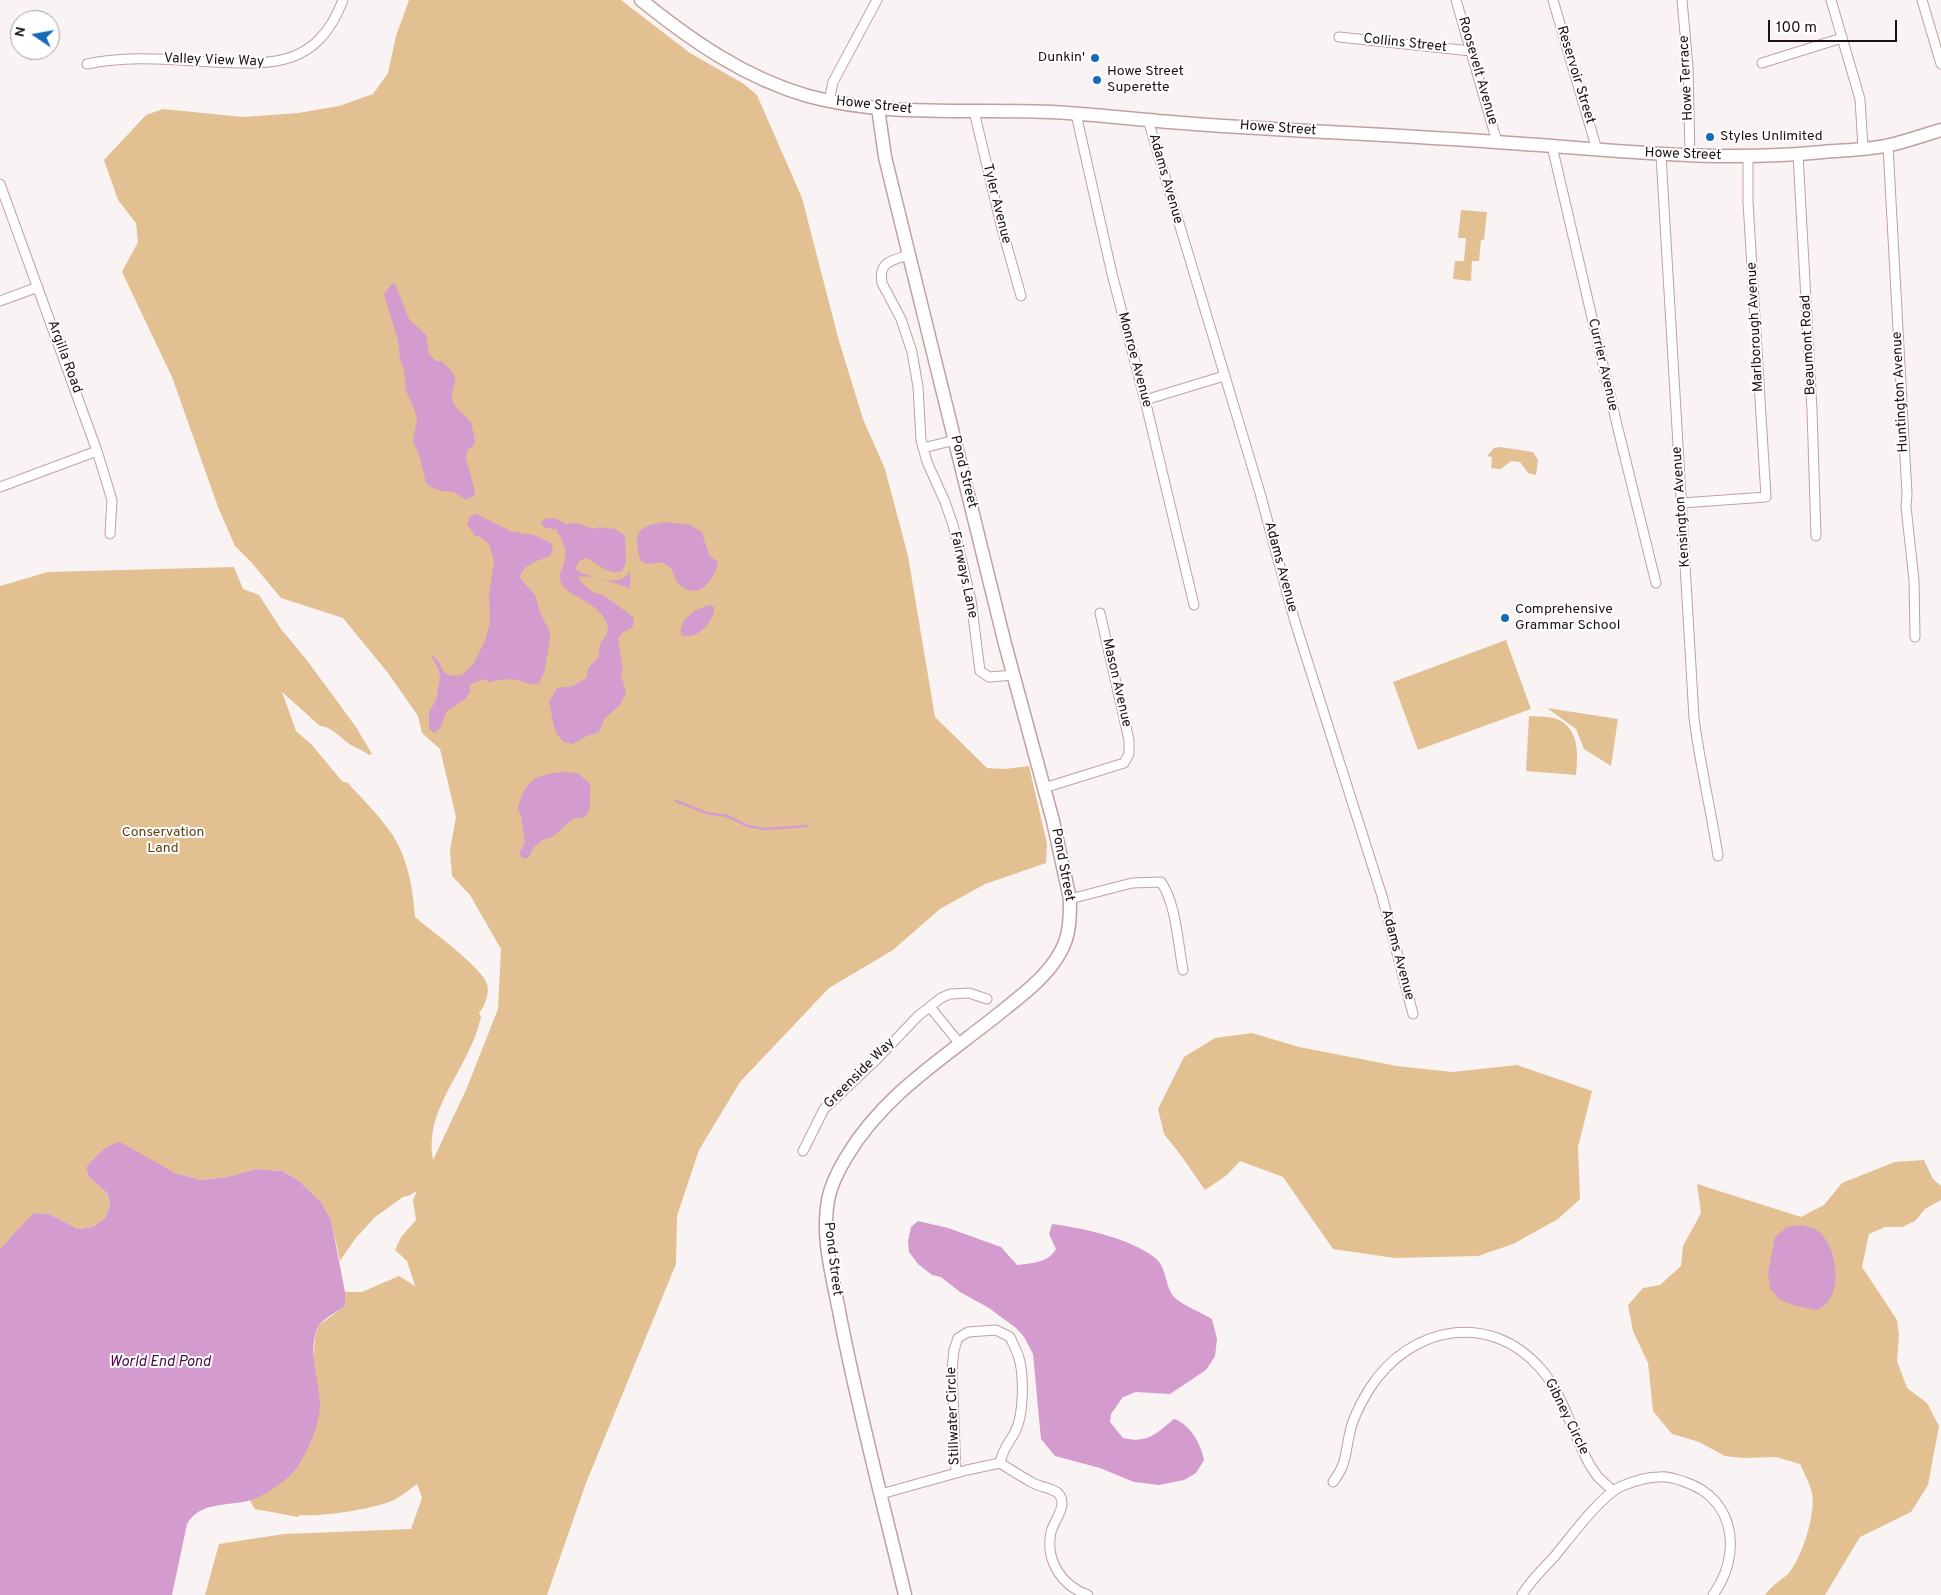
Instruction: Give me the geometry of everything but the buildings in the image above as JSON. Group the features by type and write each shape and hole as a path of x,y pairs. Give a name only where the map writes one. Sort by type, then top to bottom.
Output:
{"street":[{"name":"Valley View Way","path":"87,64 129,59 258,64 280,61 300,53 318,40 332,22 343,0"},
{"name":"Howe Street","path":"641,0 690,38 736,67 777,86 828,101 878,108 1037,111 1690,156 1798,154 1888,146 1941,130"},
{"path":"828,101 833,82 877,0"},
{"name":"Roosevelt Avenue","path":"1456,0 1497,142"},
{"name":"Reservoir Street","path":"1553,0 1597,150"},
{"name":"Howe Terrace","path":"1682,0 1688,67 1690,156"},
{"path":"1831,0 1860,99 1863,148"},
{"path":"1922,0 1941,64"},
{"name":"Collins Street","path":"1339,37 1471,51"},
{"path":"1762,63 1842,38"},
{"name":"Pond Street","path":"878,108 884,148 909,255 1014,675 1059,846 1070,899 1068,930 1062,950 1056,960 1040,979 1021,996 890,1100 858,1139 844,1162 828,1199 826,1219 829,1260 855,1388 905,1595"},
{"name":"Tyler Avenue","path":"974,111 1000,225 1020,296"},
{"name":"Monroe Avenue","path":"1076,114 1111,270 1145,400 1194,605"},
{"name":"Adams Avenue","path":"1148,120 1257,483 1295,622 1382,896 1413,1014"},
{"name":"Currier Avenue","path":"1552,146 1656,583"},
{"name":"Huntington Avenue","path":"1888,146 1907,494 1906,506 1914,580 1915,637"},
{"name":"Beaumont Road","path":"1798,154 1812,410 1816,536"},
{"name":"Kensington Avenue","path":"1661,155 1669,318 1694,718 1699,758 1709,799 1718,856"},
{"name":"Marlborough Avenue","path":"1682,502 1766,497 1748,202 1748,156"},
{"name":"Argilla Road","path":"0,184 97,450 112,500 110,534"},
{"name":"Fairways Lane","path":"909,255 888,262 884,266 881,276 882,283 906,332 912,352 918,387 919,429 923,448 953,525 971,600 980,671 989,677 1014,675"},
{"path":"0,301 38,286"},
{"path":"1145,400 1224,376"},
{"path":"923,448 955,440"},
{"path":"0,487 97,450"},
{"name":"Mason Avenue","path":"1044,788 1112,768 1124,763 1129,754 1129,740 1100,613"},
{"path":"1070,899 1132,884 1160,882 1165,889 1171,906 1183,970"},
{"name":"Greenside Way","path":"802,1151 824,1109 878,1058 918,1016 941,998 956,993 977,994 987,999"},
{"path":"930,1007 960,1044"},
{"name":"Stillwater Circle","path":"956,1474 952,1370 954,1350 958,1338 968,1332 996,1330 1010,1336 1019,1358 1022,1389 1021,1414 1016,1431 1001,1454 1000,1463"},
{"name":"Gibney Circle","path":"1333,1482 1340,1473 1347,1456 1350,1432 1354,1420 1364,1399 1382,1371 1407,1349 1422,1341 1454,1333 1470,1333 1502,1340 1517,1348 1542,1370 1558,1395 1591,1467 1598,1477 1613,1491"},
{"path":"881,1494 1000,1463 1035,1484 1057,1492 1062,1508 1051,1532 1054,1564 1064,1582 1088,1595"},
{"path":"1522,1595 1613,1491 1640,1480 1660,1476 1700,1488 1715,1502 1726,1519 1732,1549 1728,1568 1713,1595"}],"green space":[{"name":"Conservation Land","path":"409,0 621,0 690,53 744,84 757,95 802,198 839,341 863,419 885,469 908,556 935,717 987,768 1005,769 1029,766 1047,844 1046,863 985,884 940,909 893,950 829,988 740,1082 699,1150 677,1216 676,1264 586,1483 547,1595 205,1595 219,1544 284,1534 411,1529 422,1498 417,1484 397,1498 385,1503 334,1514 300,1515 298,1517 255,1509 250,1501 273,1488 320,1404 313,1362 315,1337 319,1325 345,1306 345,1292 362,1292 399,1276 415,1286 407,1261 395,1250 401,1237 416,1220 413,1200 417,1191 403,1197 375,1217 355,1239 340,1261 331,1220 321,1202 298,1180 282,1171 256,1169 227,1177 201,1180 175,1173 113,1144 98,1154 86,1167 88,1176 108,1194 110,1205 105,1218 93,1227 78,1229 49,1214 35,1213 0,1249 0,586 48,572 234,567 243,589 259,595 281,629 306,659 356,727 372,754 369,755 351,745 333,731 320,726 282,692 296,731 312,745 342,781 348,783 395,839 408,871 415,917 476,968 487,984 487,995 479,1013 481,1017 475,1036 468,1054 444,1097 433,1128 433,1160 466,1090 498,1009 501,949 470,895 452,876 450,850 456,817 440,749 422,733 418,716 388,673 343,618 281,598 235,546 218,507 172,377 122,272 138,242 136,223 118,200 104,160 146,115 163,109 243,117 298,113 339,106 373,94 388,73 396,36"},
{"path":"1461,210 1487,212 1484,240 1481,240 1479,261 1472,261 1471,281 1453,279 1455,261 1464,261 1466,238 1458,238"},
{"path":"1500,447 1533,452 1538,460 1536,475 1528,473 1520,462 1511,461 1501,469 1491,468 1492,457 1487,456 1494,448"},
{"path":"1506,640 1531,709 1418,750 1393,682"},
{"path":"1547,708 1618,719 1611,766 1584,749 1576,729"},
{"path":"1529,716 1557,719 1565,723 1570,729 1576,743 1576,775 1526,771"},
{"path":"1252,1033 1299,1047 1397,1066 1452,1072 1517,1065 1592,1091 1578,1147 1580,1199 1558,1219 1513,1244 1478,1256 1395,1258 1333,1249 1283,1177 1240,1161 1227,1175 1205,1190 1164,1134 1158,1109 1184,1057 1215,1038"},
{"path":"1924,1160 1933,1179 1941,1186 1941,1200 1925,1209 1915,1221 1902,1227 1885,1227 1869,1234 1862,1267 1897,1320 1899,1335 1897,1361 1907,1388 1927,1403 1939,1426 1928,1485 1911,1512 1860,1537 1825,1595 1765,1595 1793,1567 1803,1547 1810,1524 1813,1502 1812,1493 1800,1464 1776,1457 1743,1458 1725,1456 1699,1442 1672,1434 1653,1411 1648,1363 1633,1331 1628,1305 1643,1288 1660,1285 1681,1266 1683,1246 1701,1213 1697,1184 1801,1217 1824,1205 1842,1183 1895,1162"}],"water":[{"path":"392,284 395,284 409,319 426,335 429,354 436,361 441,361 453,373 455,382 452,396 453,402 456,408 471,423 475,442 467,451 466,458 475,495 466,500 454,492 441,491 426,483 419,454 413,441 417,419 406,391 398,341 384,294"},
{"path":"476,514 513,532 534,535 551,543 553,549 550,556 528,566 524,569 520,578 535,595 540,612 550,633 544,673 539,683 536,684 511,679 489,682 484,679 471,684 469,687 471,691 465,699 447,711 440,728 435,733 429,729 429,712 436,700 440,677 431,655 436,658 448,675 462,675 474,663 485,641 490,623 489,596 494,561 489,544 480,537 475,536 467,524 470,516"},
{"path":"554,518 567,524 576,523 593,529 599,527 615,529 625,536 626,563 622,571 612,572 586,558 579,561 575,569 592,577 607,580 620,579 625,577 630,571 630,589 604,580 578,577 593,592 605,596 633,617 634,622 632,628 623,632 618,639 623,669 621,674 626,693 620,705 604,719 601,729 597,733 572,744 564,742 558,736 554,727 549,702 557,688 573,686 587,678 588,668 598,658 600,644 607,634 608,627 598,610 567,590 562,584 560,576 564,565 565,547 556,529 545,528 541,523 544,519"},
{"path":"667,522 690,525 702,532 710,556 718,562 713,576 704,587 692,591 686,589 679,584 671,569 664,563 647,564 641,561 637,542 640,531 654,524"},
{"path":"710,605 714,607 714,612 706,626 693,635 681,635 682,624 685,619 694,612"},
{"path":"567,772 579,774 590,784 590,805 587,815 574,818 552,837 543,840 534,847 528,858 523,858 519,854 525,842 518,809 524,791 528,785 540,776"},
{"name":"World End Pond","path":"120,1142 175,1173 201,1180 227,1177 256,1169 282,1171 298,1180 321,1202 331,1220 345,1292 345,1306 323,1321 318,1327 315,1336 314,1365 320,1403 318,1419 300,1464 280,1484 254,1499 206,1508 192,1517 187,1524 172,1595 0,1595 0,1249 34,1213 49,1214 78,1229 93,1227 105,1218 110,1205 108,1194 88,1176 86,1167 105,1148"},
{"path":"918,1221 948,1228 1001,1247 1017,1265 1039,1262 1053,1254 1056,1249 1049,1234 1052,1224 1078,1228 1119,1239 1144,1250 1154,1257 1162,1266 1169,1288 1175,1298 1212,1319 1217,1339 1215,1356 1206,1370 1170,1394 1136,1392 1123,1397 1111,1414 1110,1422 1123,1438 1139,1440 1156,1433 1174,1419 1180,1422 1194,1435 1203,1454 1204,1460 1196,1473 1184,1480 1159,1485 1134,1482 1100,1468 1055,1456 1041,1439 1033,1354 1024,1337 1016,1328 989,1308 960,1292 941,1277 932,1275 918,1264 909,1252 908,1241 911,1227"},
{"path":"1803,1225 1816,1230 1824,1237 1829,1245 1835,1264 1836,1274 1833,1293 1829,1300 1817,1310 1796,1306 1779,1299 1770,1288 1768,1272 1775,1237 1787,1227"}],"waterway":[{"path":"676,801 707,813 727,816 748,826 765,829 807,826"}],"place":[{"name":"Dunkin'","path":"1095,58"},
{"name":"Howe Street Superette","path":"1097,80"},
{"name":"Styles Unlimited","path":"1710,137"},
{"name":"Comprehensive Grammar School","path":"1505,618"}]}
